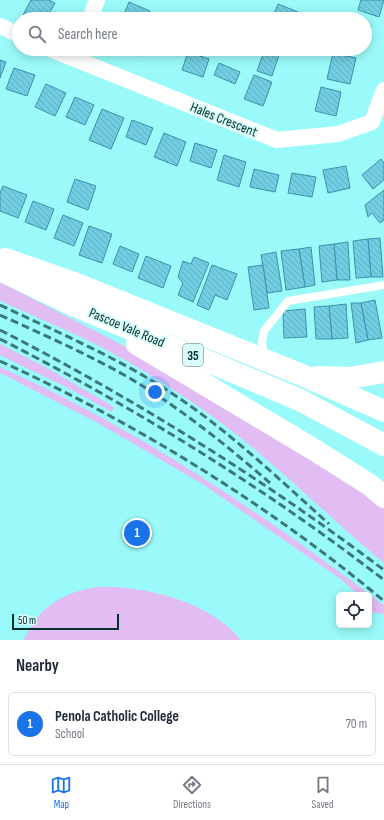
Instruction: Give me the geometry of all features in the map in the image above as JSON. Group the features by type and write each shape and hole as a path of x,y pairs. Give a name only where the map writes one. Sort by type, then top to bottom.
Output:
{"main road":[{"name":"Pascoe Vale Road","path":"0,257 74,283 302,375 384,411"},
{"name":"Pascoe Vale Road","path":"0,270 73,305 300,400 384,446"},
{"path":"73,305 306,445 382,495"},
{"path":"302,375 349,378 384,372"}],"street":[{"path":"93,12 97,0"},
{"path":"0,26 12,32"},
{"name":"Hales Crescent","path":"81,56 277,140 338,134 372,122 384,90"}],"lane":[{"path":"264,360 262,342 264,331 283,305 288,301 384,284"}],"shaded area":[{"path":"0,282 140,354 203,391 384,507 384,563 265,458 224,425 160,381 127,361 70,332 0,301"},
{"path":"0,344 49,369 114,407 112,412 68,388 0,355"},
{"path":"0,367 102,418 151,446 246,506 366,592 355,592 342,580 204,485 98,423 0,373"},
{"path":"96,587 134,589 175,598 212,615 228,627 241,640 24,640 36,619 52,603 72,593"},
{"path":"372,596 384,605 384,614 372,612"}],"building":[{"path":"31,0 49,0 55,3 50,12 25,12"},
{"path":"361,0 384,0 379,17 372,15 372,12 358,10"},
{"path":"129,2 150,11 150,12 125,12"},
{"path":"278,4 298,12 275,12"},
{"path":"187,56 200,56 209,59 203,77 182,70"},
{"path":"262,56 279,56 272,76 257,71"},
{"path":"332,56 347,56 356,58 350,84 327,79"},
{"path":"0,60 6,62 0,78"},
{"path":"219,63 240,72 235,84 214,75"},
{"path":"14,68 35,75 27,96 6,89"},
{"path":"254,75 272,82 263,106 244,99"},
{"path":"46,84 66,93 55,116 35,107"},
{"path":"321,87 341,92 336,116 315,111"},
{"path":"75,97 94,105 85,125 66,117"},
{"path":"102,109 124,118 111,149 89,140"},
{"path":"132,120 153,128 146,145 126,137"},
{"path":"164,133 186,142 177,166 154,157"},
{"path":"195,143 217,150 211,168 190,161"},
{"path":"224,155 246,162 239,187 217,180"},
{"path":"381,159 384,163 384,180 373,189 362,175"},
{"path":"346,166 350,188 328,193 323,170"},
{"path":"254,169 279,175 275,192 250,187"},
{"path":"292,173 316,177 312,197 288,193"},
{"path":"75,179 96,186 88,210 67,202"},
{"path":"3,186 27,195 18,218 0,211 0,193"},
{"path":"384,190 384,220 380,223 372,213 368,217 365,205"},
{"path":"33,201 54,209 46,230 25,222"},
{"path":"63,215 83,223 74,246 54,238"},
{"path":"89,226 112,234 102,263 79,255"},
{"path":"380,238 383,277 371,277 368,239"},
{"path":"368,239 371,277 356,278 353,241"},
{"path":"348,242 350,280 337,280 334,244"},
{"path":"334,244 337,280 322,282 319,246"},
{"path":"120,246 139,254 132,272 113,264"},
{"path":"311,247 315,285 305,287 299,249"},
{"path":"299,249 305,287 286,290 281,251"},
{"path":"276,252 282,291 267,293 261,255"},
{"path":"146,256 171,266 163,288 138,278"},
{"path":"194,257 209,263 193,302 178,295 183,283 178,277 183,261 191,264"},
{"path":"212,265 237,274 227,300 215,295 209,310 197,305"},
{"path":"263,265 269,308 254,310 248,267"},
{"path":"375,300 382,338 368,340 361,303"},
{"path":"351,303 361,303 368,340 356,343"},
{"path":"346,304 348,338 332,339 329,306"},
{"path":"329,306 332,339 316,339 314,307"},
{"path":"305,309 307,337 284,338 283,311"}],"railway":[{"path":"0,305 110,357 173,394 194,408 234,440 329,524"},
{"path":"0,315 95,359 126,376 201,426 270,483"},
{"path":"0,330 50,356 149,412 245,472 338,536 384,570"},
{"path":"0,339 100,392 198,450 293,513 384,580"},
{"path":"0,361 101,411 200,468 295,532 384,601"}],"place":[{"name":"Penola Catholic College","path":"137,533"}]}
